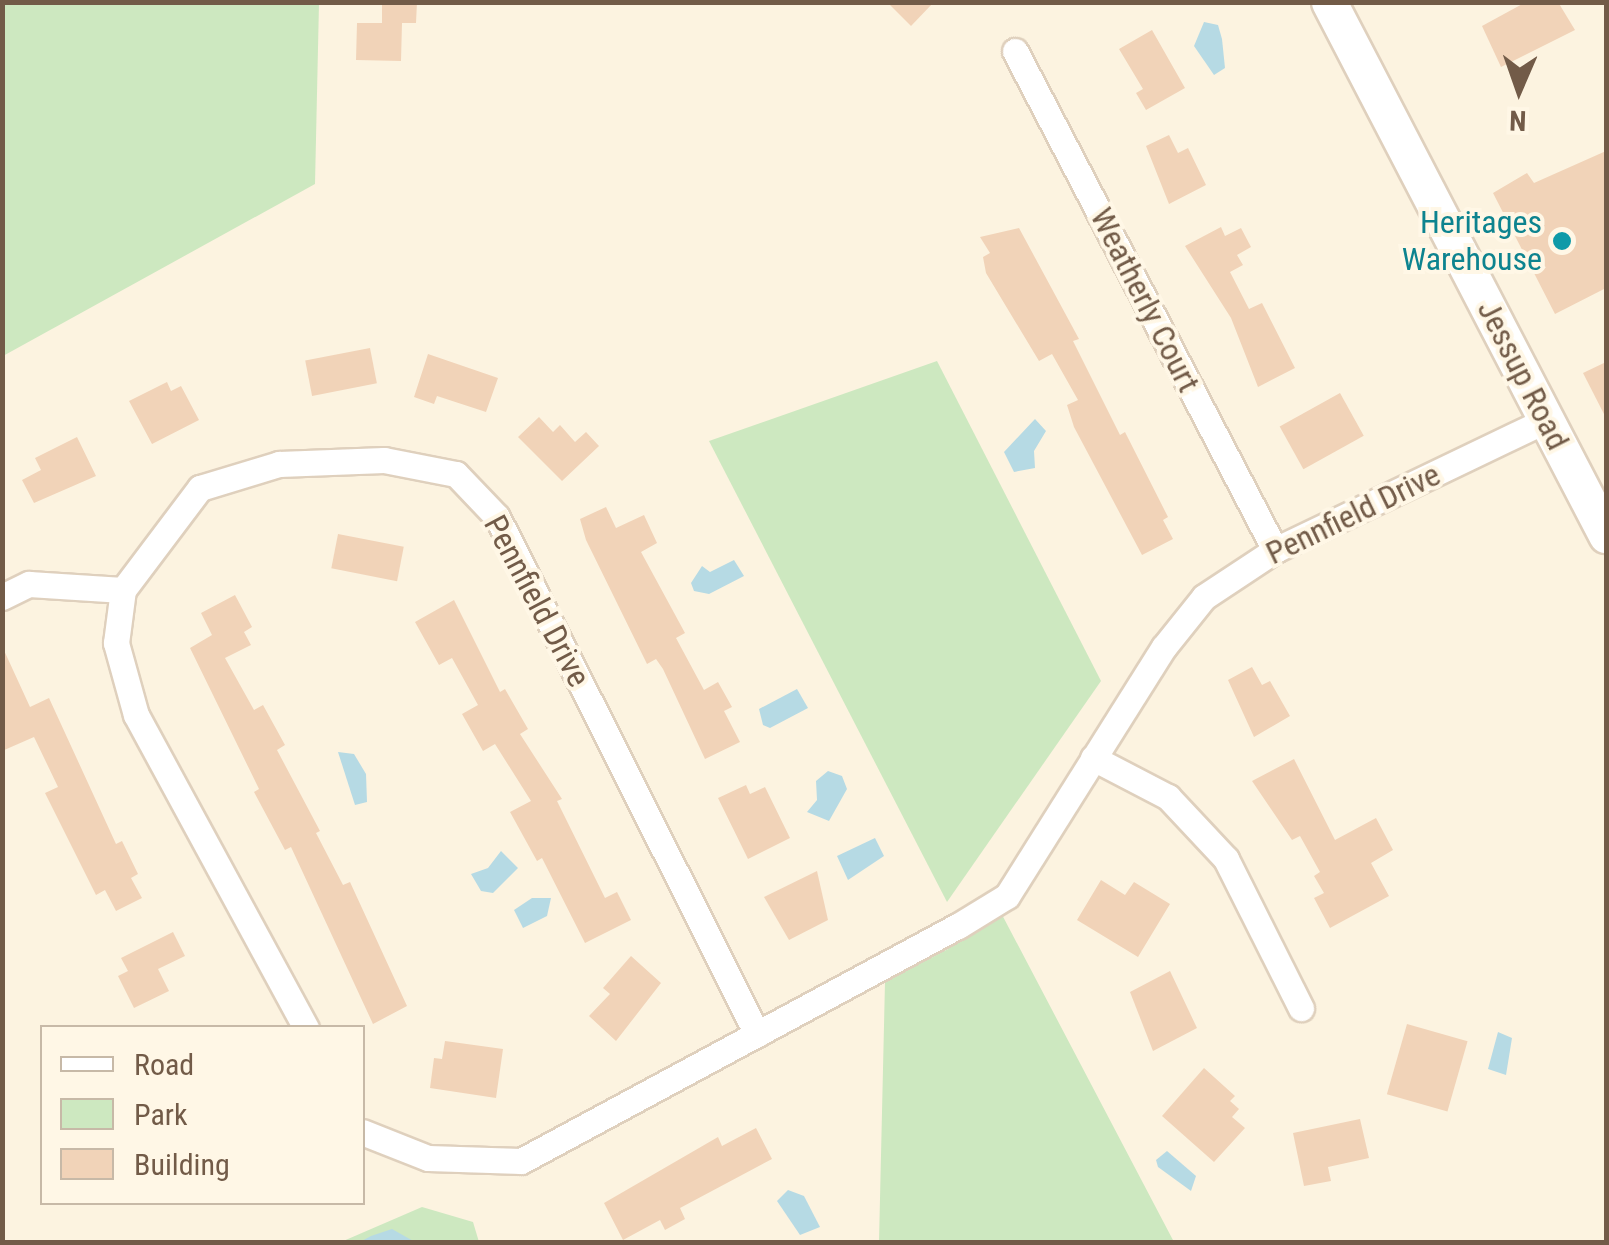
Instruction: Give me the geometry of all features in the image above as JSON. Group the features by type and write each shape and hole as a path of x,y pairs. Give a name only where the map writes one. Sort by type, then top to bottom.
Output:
{"street":[{"name":"Jessup Road","path":"1329,2 1606,535"},
{"name":"Weatherly Court","path":"1014,51 1274,550"},
{"name":"Pennfield Drive","path":"365,1133 428,1158 521,1161 1006,896 1164,646 1204,596 1274,550 1546,420"},
{"name":"Pennfield Drive","path":"304,1025 136,715 116,643 123,590 200,488 279,464 384,460 456,474 497,517 757,1034"},
{"path":"2,597 28,584 123,590"},
{"path":"1093,758 1168,797 1226,859 1302,1008"}],"green space":[{"path":"3,2 319,3 315,184 3,356"},
{"path":"937,361 1101,681 947,902 709,441"},
{"path":"999,909 1174,1242 879,1242 885,982 948,949"},
{"path":"422,1207 473,1222 479,1242 341,1242"}],"water":[{"path":"1204,22 1218,25 1222,39 1225,68 1214,75 1194,46"},
{"path":"1035,419 1046,431 1034,451 1035,468 1014,472 1004,452"},
{"path":"734,560 744,576 709,594 694,591 691,583 702,566 710,572"},
{"path":"797,689 808,708 770,728 763,725 759,709"},
{"path":"338,752 354,754 366,774 367,802 355,805"},
{"path":"828,771 842,776 847,789 829,821 807,812 817,800 816,781"},
{"path":"875,838 884,856 848,880 837,856"},
{"path":"501,851 518,868 493,893 481,891 471,874 488,868"},
{"path":"532,898 551,898 547,916 523,928 514,910"},
{"path":"1498,1032 1512,1038 1506,1075 1488,1069"},
{"path":"1167,1151 1196,1176 1191,1191 1158,1167 1156,1160"},
{"path":"788,1190 804,1196 820,1227 800,1235 777,1201"},
{"path":"392,1229 415,1242 360,1242 371,1236"}],"building":[{"path":"382,2 417,2 416,23 402,23 401,61 356,60 357,23 382,23"},
{"path":"887,2 934,2 911,26"},
{"path":"1526,2 1558,2 1575,30 1501,67 1482,26"},
{"path":"1152,30 1185,88 1146,110 1136,93 1143,89 1119,49"},
{"path":"1169,135 1178,153 1188,148 1206,185 1169,204 1146,146"},
{"name":"Heritages Warehouse","path":"1606,151 1606,288 1555,314 1493,193 1527,173 1534,183"},
{"path":"1221,227 1225,236 1241,228 1251,247 1237,255 1243,265 1230,272 1249,309 1262,303 1295,368 1258,387 1231,318 1185,246"},
{"path":"1019,228 1079,339 1073,341 1120,435 1125,432 1168,517 1163,520 1173,539 1142,555 1074,427 1067,405 1078,400 1052,354 1039,361 986,273 983,257 990,253 980,237"},
{"path":"370,348 377,383 312,396 305,361"},
{"path":"428,354 498,378 486,412 437,396 434,404 414,397"},
{"path":"1606,362 1606,418 1583,373"},
{"path":"167,382 171,391 181,386 199,420 152,444 129,401"},
{"path":"1340,393 1364,436 1303,469 1280,426"},
{"path":"539,417 553,432 560,425 575,442 586,432 599,446 562,481 518,437"},
{"path":"77,437 96,476 34,503 22,480 41,470 35,458"},
{"path":"606,507 616,528 644,515 657,543 641,552 685,633 676,638 704,690 718,682 732,707 724,711 740,742 705,759 663,669 656,659 647,664 586,540 580,519"},
{"path":"338,534 404,547 397,581 331,568"},
{"path":"235,595 252,627 244,632 251,645 225,658 254,710 263,705 285,745 277,750 320,831 316,833 343,885 350,882 407,1006 373,1024 291,847 285,850 254,792 259,789 190,648 212,635 201,613"},
{"path":"454,600 500,692 505,689 528,729 520,734 562,799 557,801 605,898 617,892 631,920 585,943 542,858 537,861 510,812 531,801 495,744 483,751 462,714 478,705 452,658 439,665 415,622"},
{"path":"2,646 30,707 49,698 116,844 122,841 138,874 131,878 142,898 116,911 105,890 96,895 45,793 58,787 34,737 2,751"},
{"path":"1252,667 1262,685 1270,681 1290,716 1254,737 1228,680"},
{"path":"1294,759 1335,840 1376,818 1393,850 1371,863 1389,896 1330,928 1314,898 1324,893 1314,876 1320,872 1300,836 1292,840 1252,781"},
{"path":"746,785 750,794 765,787 790,838 748,859 718,798"},
{"path":"817,871 828,920 789,940 764,897"},
{"path":"1101,880 1125,895 1134,882 1170,904 1138,957 1077,920"},
{"path":"173,932 185,956 158,969 169,991 134,1008 118,976 128,971 121,958"},
{"path":"631,956 661,983 616,1041 589,1016 610,994 603,988"},
{"path":"1170,971 1197,1028 1153,1051 1130,992"},
{"path":"1407,1024 1468,1041 1447,1112 1387,1094"},
{"path":"445,1041 503,1049 496,1098 430,1088 434,1058 442,1059"},
{"path":"1204,1068 1235,1096 1230,1101 1239,1109 1232,1117 1245,1128 1214,1162 1162,1116"},
{"path":"1360,1119 1369,1158 1328,1167 1331,1181 1304,1186 1293,1133"},
{"path":"756,1128 772,1159 680,1208 685,1219 665,1230 660,1220 623,1240 604,1203 718,1137 722,1146"}],"place":[{"name":"Heritages Warehouse","path":"1562,241"}]}
